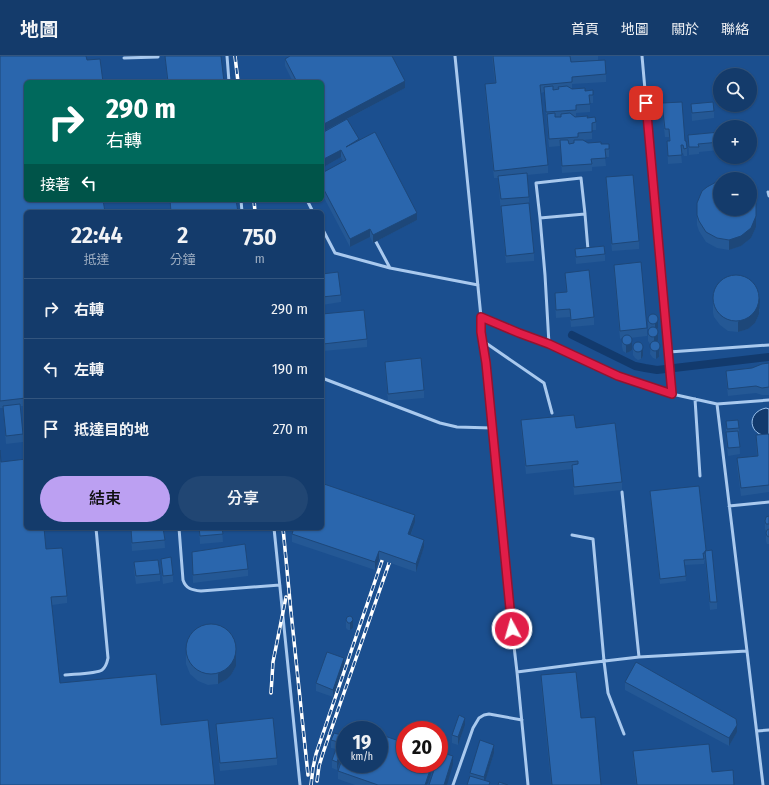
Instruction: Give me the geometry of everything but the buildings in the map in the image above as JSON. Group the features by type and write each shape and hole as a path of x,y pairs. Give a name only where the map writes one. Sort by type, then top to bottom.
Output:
{"lane":[{"path":"124,58 158,56"},
{"path":"227,56 229,80"},
{"path":"455,56 478,285 481,332 528,785"},
{"path":"642,56 672,394"},
{"path":"549,344 545,275 536,182 581,178 589,254"},
{"path":"768,192 769,196"},
{"path":"540,218 585,214"},
{"path":"324,232 335,253 390,268 478,285"},
{"path":"372,235 390,268"},
{"path":"481,317 549,344 618,376 672,394 717,404 769,400"},
{"path":"483,342 544,383 552,413"},
{"path":"669,352 769,344"},
{"path":"324,379 440,423 457,427 492,428"},
{"path":"695,399 700,476"},
{"path":"717,404 763,785"},
{"path":"622,492 639,657"},
{"path":"729,506 769,502"},
{"path":"65,675 99,672 107,663 108,658 96,530"},
{"path":"179,530 183,580 189,589 201,591 280,585"},
{"path":"274,530 300,785"},
{"path":"572,535 593,539 608,693 624,734"},
{"path":"517,672 639,657 747,651"},
{"path":"453,785 473,728 479,718 489,714 522,720"},
{"path":"757,731 769,730"}],"water":[{"path":"766,408 769,409 769,436 762,435 757,432 752,424 755,414"}],"waterway":[{"path":"572,335 635,366 657,370 769,357"}],"railway":[{"path":"235,56 238,80"},
{"path":"254,202 255,210"},
{"path":"283,530 308,775"},
{"path":"311,785 316,754 386,549"},
{"path":"317,781 323,753 393,552"},
{"path":"271,693 273,662 286,597"}],"route":[{"path":"512,629 486,363 481,332 481,317 549,344 618,376 672,394 646,103"}]}
